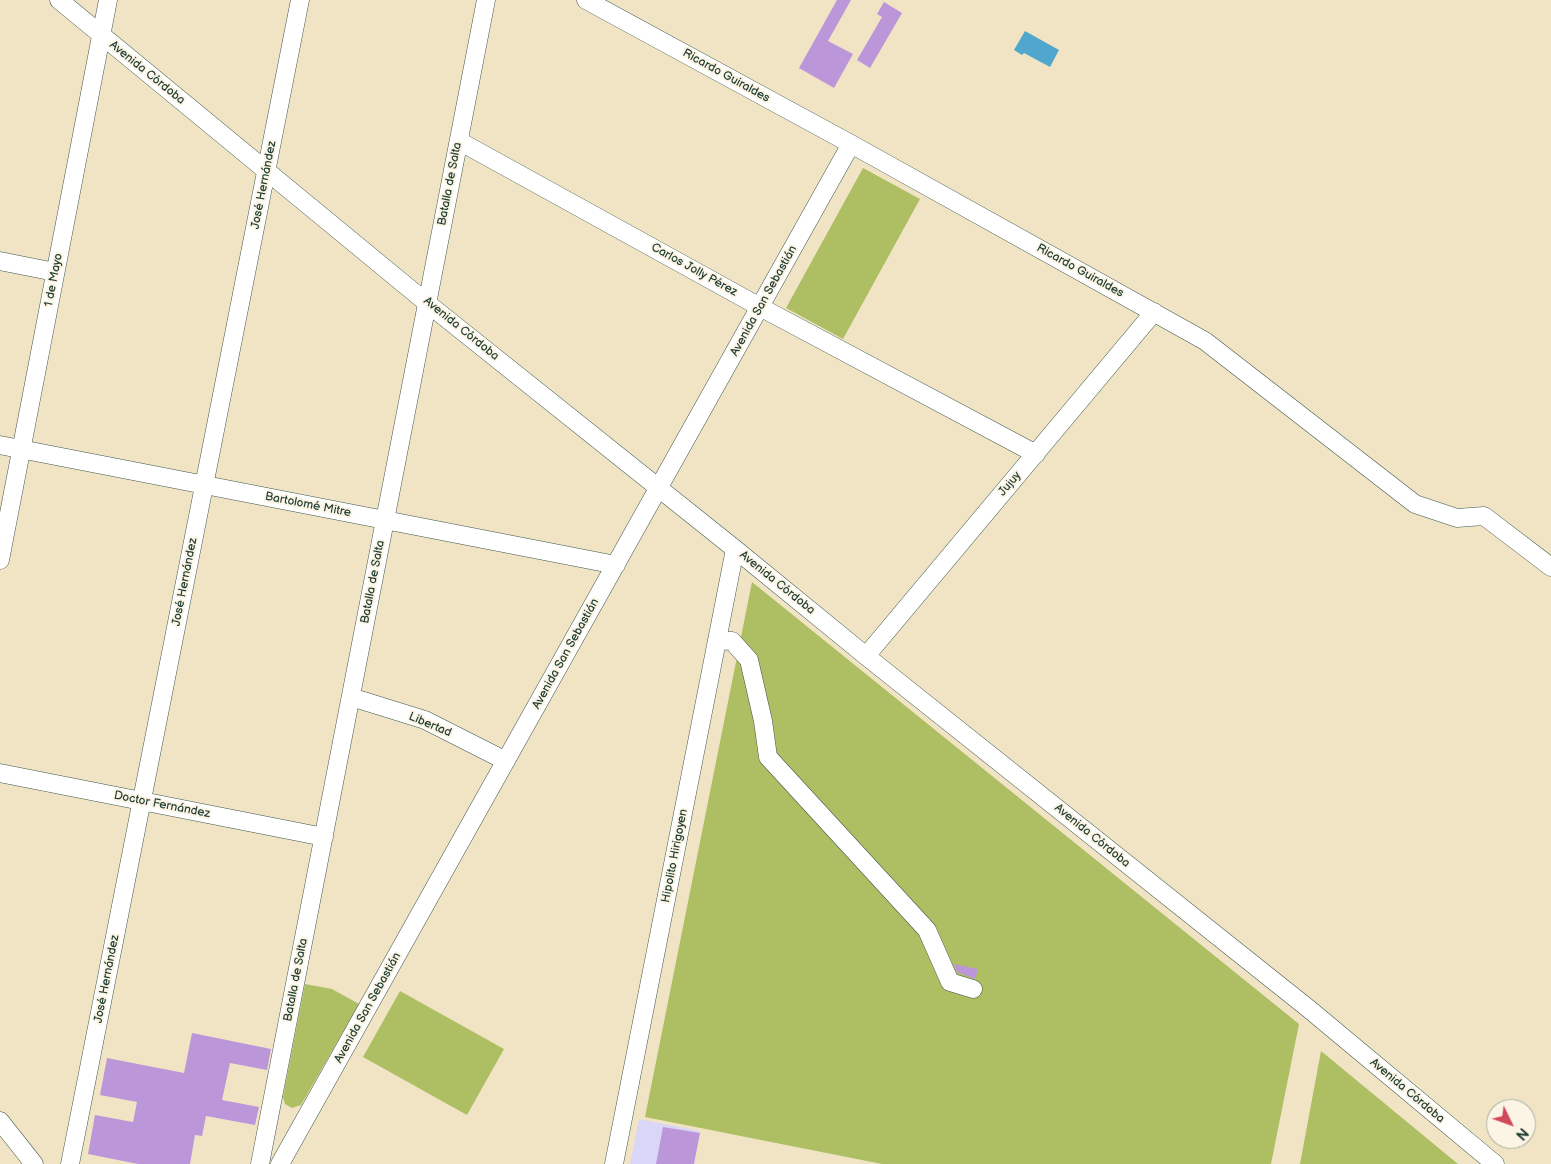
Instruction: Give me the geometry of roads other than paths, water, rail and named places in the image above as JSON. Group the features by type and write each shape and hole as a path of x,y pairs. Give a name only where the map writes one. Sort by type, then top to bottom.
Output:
{"street":[{"name":"Avenida Córdoba","path":"59,0 427,303 1309,1009 1496,1164"},
{"name":"1 de Mayo","path":"0,560 108,0"},
{"name":"José Hernández","path":"70,1164 300,0"},
{"name":"Batalla de Salta","path":"260,1164 486,0"},
{"name":"Ricardo Guiraldes","path":"586,0 851,144 1205,341 1415,504 1457,518 1484,516 1551,567"},
{"name":"Carlos Jolly Pérez","path":"459,141 760,307 1036,454"},
{"name":"Avenida San Sebastián","path":"280,1164 851,144"},
{"path":"0,261 55,272"},
{"name":"Jujuy","path":"866,656 1154,312"},
{"name":"Bartolomé Mitre","path":"0,445 616,565"},
{"name":"Hipolito Hirigoyen","path":"614,1164 735,549"},
{"path":"717,640 732,640 749,660 763,721 768,757 928,930 950,982 972,989"},
{"name":"Libertad","path":"351,697 425,720 506,761"},
{"name":"Doctor Fernández","path":"0,773 324,836"},
{"path":"0,1121 34,1164"}],"water":[{"path":"1025,31 1059,50 1050,67 1024,53 1022,55 1014,50"}]}
